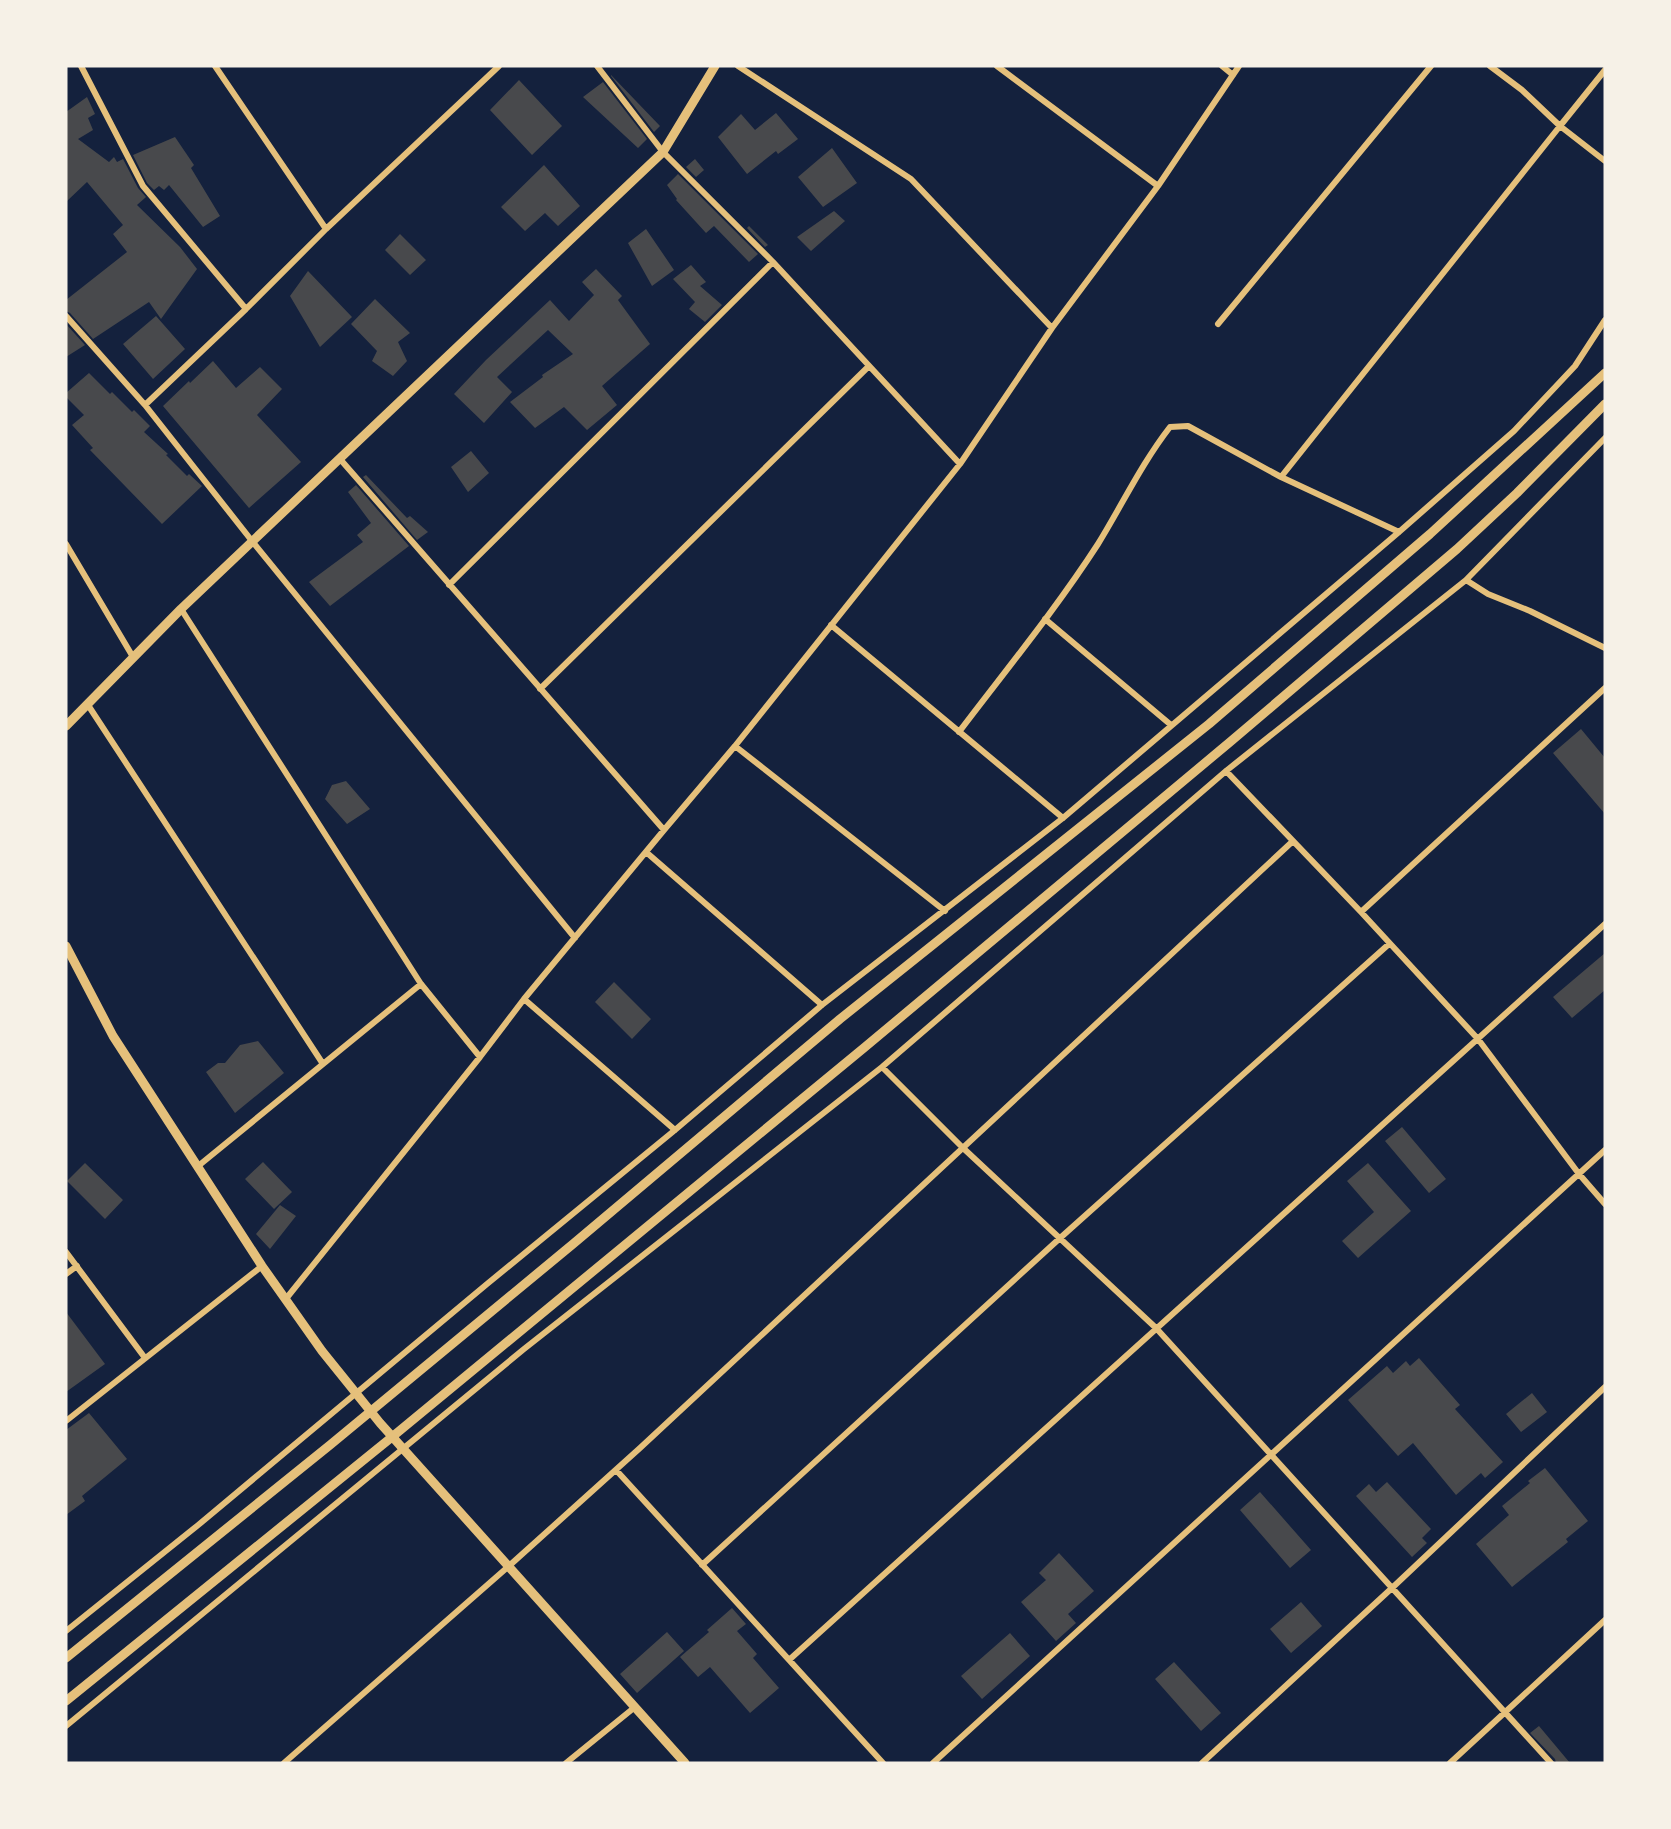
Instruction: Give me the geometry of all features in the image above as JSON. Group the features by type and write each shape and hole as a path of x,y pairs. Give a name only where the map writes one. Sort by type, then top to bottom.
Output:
{"street":[{"path":"81,66 143,186 246,309"},
{"path":"145,405 326,229 499,66"},
{"path":"597,66 663,152 773,262 960,465"},
{"path":"66,726 181,609 663,152 715,66"},
{"path":"738,66 911,179 1052,328"},
{"path":"997,66 1158,186"},
{"path":"1222,66 1233,75"},
{"path":"285,1300 524,999 735,747 960,465 1052,328 1158,186 1239,66"},
{"path":"1218,324 1431,66"},
{"path":"1490,66 1522,90 1560,126 1605,160"},
{"path":"218,67 326,229"},
{"path":"1281,477 1605,70"},
{"path":"449,585 773,262"},
{"path":"66,316 145,405 252,541 574,938"},
{"path":"66,1631 197,1526 675,1130 822,1005 1063,818 1399,532 1514,431 1575,366 1605,320"},
{"path":"540,689 869,366"},
{"path":"66,1658 573,1244 840,1019 1209,724 1430,534 1605,373"},
{"path":"66,1701 392,1437 1230,742 1457,549 1517,493 1605,404"},
{"path":"959,732 1045,619 1098,544 1153,448 1170,427 1188,426 1281,477 1399,532"},
{"path":"66,1726 524,1349 882,1067 1226,771 1466,580 1605,438"},
{"path":"340,459 664,830"},
{"path":"66,544 134,657"},
{"path":"1466,580 1488,594 1530,611 1605,648"},
{"path":"181,609 421,984 480,1057"},
{"path":"1045,619 1171,725"},
{"path":"831,626 1063,818"},
{"path":"1361,912 1605,688"},
{"path":"88,705 323,1064"},
{"path":"735,747 945,911"},
{"path":"1226,771 1361,912 1478,1040 1579,1174 1605,1204"},
{"path":"284,1763 616,1470 1293,841"},
{"path":"646,852 822,1005"},
{"path":"789,1660 1605,924"},
{"path":"702,1565 1059,1239 1389,944"},
{"path":"66,946 113,1036 262,1266 322,1351 369,1411 685,1763"},
{"path":"197,1167 421,984"},
{"path":"524,999 675,1130"},
{"path":"882,1067 962,1147 1156,1328 1551,1763"},
{"path":"933,1763 1605,1150"},
{"path":"66,1252 145,1358"},
{"path":"66,1274 77,1266"},
{"path":"66,1421 262,1266"},
{"path":"1202,1763 1605,1387"},
{"path":"616,1470 883,1763"},
{"path":"1450,1763 1605,1620"},
{"path":"566,1763 635,1707"}],"building":[{"path":"611,76 660,126 654,132"},
{"path":"519,80 562,126 532,155 490,110"},
{"path":"603,82 647,139 638,148 583,97"},
{"path":"87,97 95,114 88,118 93,130 78,139 109,162 114,157 117,162 123,159 138,188 146,197 137,205 180,247 197,269 161,319 149,302 93,339 66,311 66,300 127,252 113,234 123,225 87,182 66,202 66,112"},
{"path":"776,113 798,139 778,154 776,151 747,174 718,137 741,114 755,130"},
{"path":"175,137 194,165 191,168 220,216 203,227 169,185 164,190 159,186 154,190 147,183 133,155"},
{"path":"832,148 857,183 823,207 798,177"},
{"path":"695,159 704,170 696,177 686,167"},
{"path":"544,165 580,206 558,226 545,213 525,231 501,207"},
{"path":"678,174 758,254 749,262 714,226 706,233 676,200 667,185"},
{"path":"834,211 845,221 811,251 797,237"},
{"path":"749,226 768,245 765,247 747,228"},
{"path":"646,229 674,270 652,286 628,243"},
{"path":"400,234 426,260 410,275 385,250"},
{"path":"691,265 706,282 700,286 722,305 705,322 689,309 695,302 673,279"},
{"path":"596,269 622,296 618,300 650,344 602,386 617,405 587,430 564,407 535,428 510,402 543,377 542,375 573,354 548,330 497,377 512,392 484,423 454,394 486,360 550,300 569,321 594,295 582,282"},
{"path":"308,271 352,317 320,347 290,296"},
{"path":"375,299 410,333 398,342 407,361 393,376 372,361 377,351 351,324"},
{"path":"156,316 185,349 153,379 123,344"},
{"path":"66,324 85,345 66,357"},
{"path":"213,361 236,388 260,367 282,389 257,415 301,462 249,508 163,406"},
{"path":"89,373 110,394 112,392 150,426 144,432 187,476 189,474 202,486 162,524 90,450 93,448 72,425 84,415 66,397 66,393"},
{"path":"471,451 489,473 468,492 451,467"},
{"path":"366,475 407,518 410,516 428,532 417,540 363,477"},
{"path":"356,485 409,546 330,606 309,582 363,542 357,535 371,523 348,492"},
{"path":"1581,729 1605,758 1605,814 1553,753"},
{"path":"346,781 370,809 347,824 325,799 332,785"},
{"path":"1605,953 1605,990 1572,1018 1553,997"},
{"path":"614,982 651,1019 632,1039 595,1002"},
{"path":"258,1041 284,1073 235,1113 206,1072 218,1063 225,1063 240,1045"},
{"path":"1402,1127 1446,1179 1429,1193 1385,1141"},
{"path":"263,1162 292,1192 274,1209 245,1179"},
{"path":"85,1163 123,1200 105,1219 67,1181"},
{"path":"1368,1163 1411,1211 1358,1258 1342,1241 1374,1212 1347,1181"},
{"path":"280,1205 296,1216 270,1249 256,1234"},
{"path":"66,1312 105,1364 66,1392"},
{"path":"1419,1358 1460,1405 1455,1409 1503,1462 1485,1478 1481,1473 1456,1495 1413,1443 1398,1456 1348,1400 1387,1366 1393,1373 1406,1361 1410,1366"},
{"path":"1532,1393 1547,1412 1521,1432 1506,1414"},
{"path":"89,1413 127,1459 82,1496 85,1501 66,1515 66,1430"},
{"path":"1545,1468 1588,1521 1566,1539 1568,1542 1512,1587 1476,1544 1509,1515 1502,1506"},
{"path":"1387,1482 1431,1529 1422,1538 1427,1543 1412,1557 1356,1496 1369,1484 1376,1492"},
{"path":"1260,1492 1311,1550 1290,1568 1240,1510"},
{"path":"1059,1553 1094,1591 1068,1614 1076,1623 1056,1641 1021,1602 1046,1580 1039,1573"},
{"path":"1301,1602 1322,1626 1291,1653 1270,1629"},
{"path":"732,1608 746,1624 737,1631 757,1654 753,1658 779,1688 750,1713 710,1667 698,1677 680,1657"},
{"path":"667,1632 684,1651 637,1693 620,1674"},
{"path":"1010,1633 1030,1656 982,1699 961,1676"},
{"path":"1174,1662 1221,1713 1201,1731 1155,1679"},
{"path":"1539,1726 1570,1763 1556,1763 1555,1759 1530,1733"}]}
